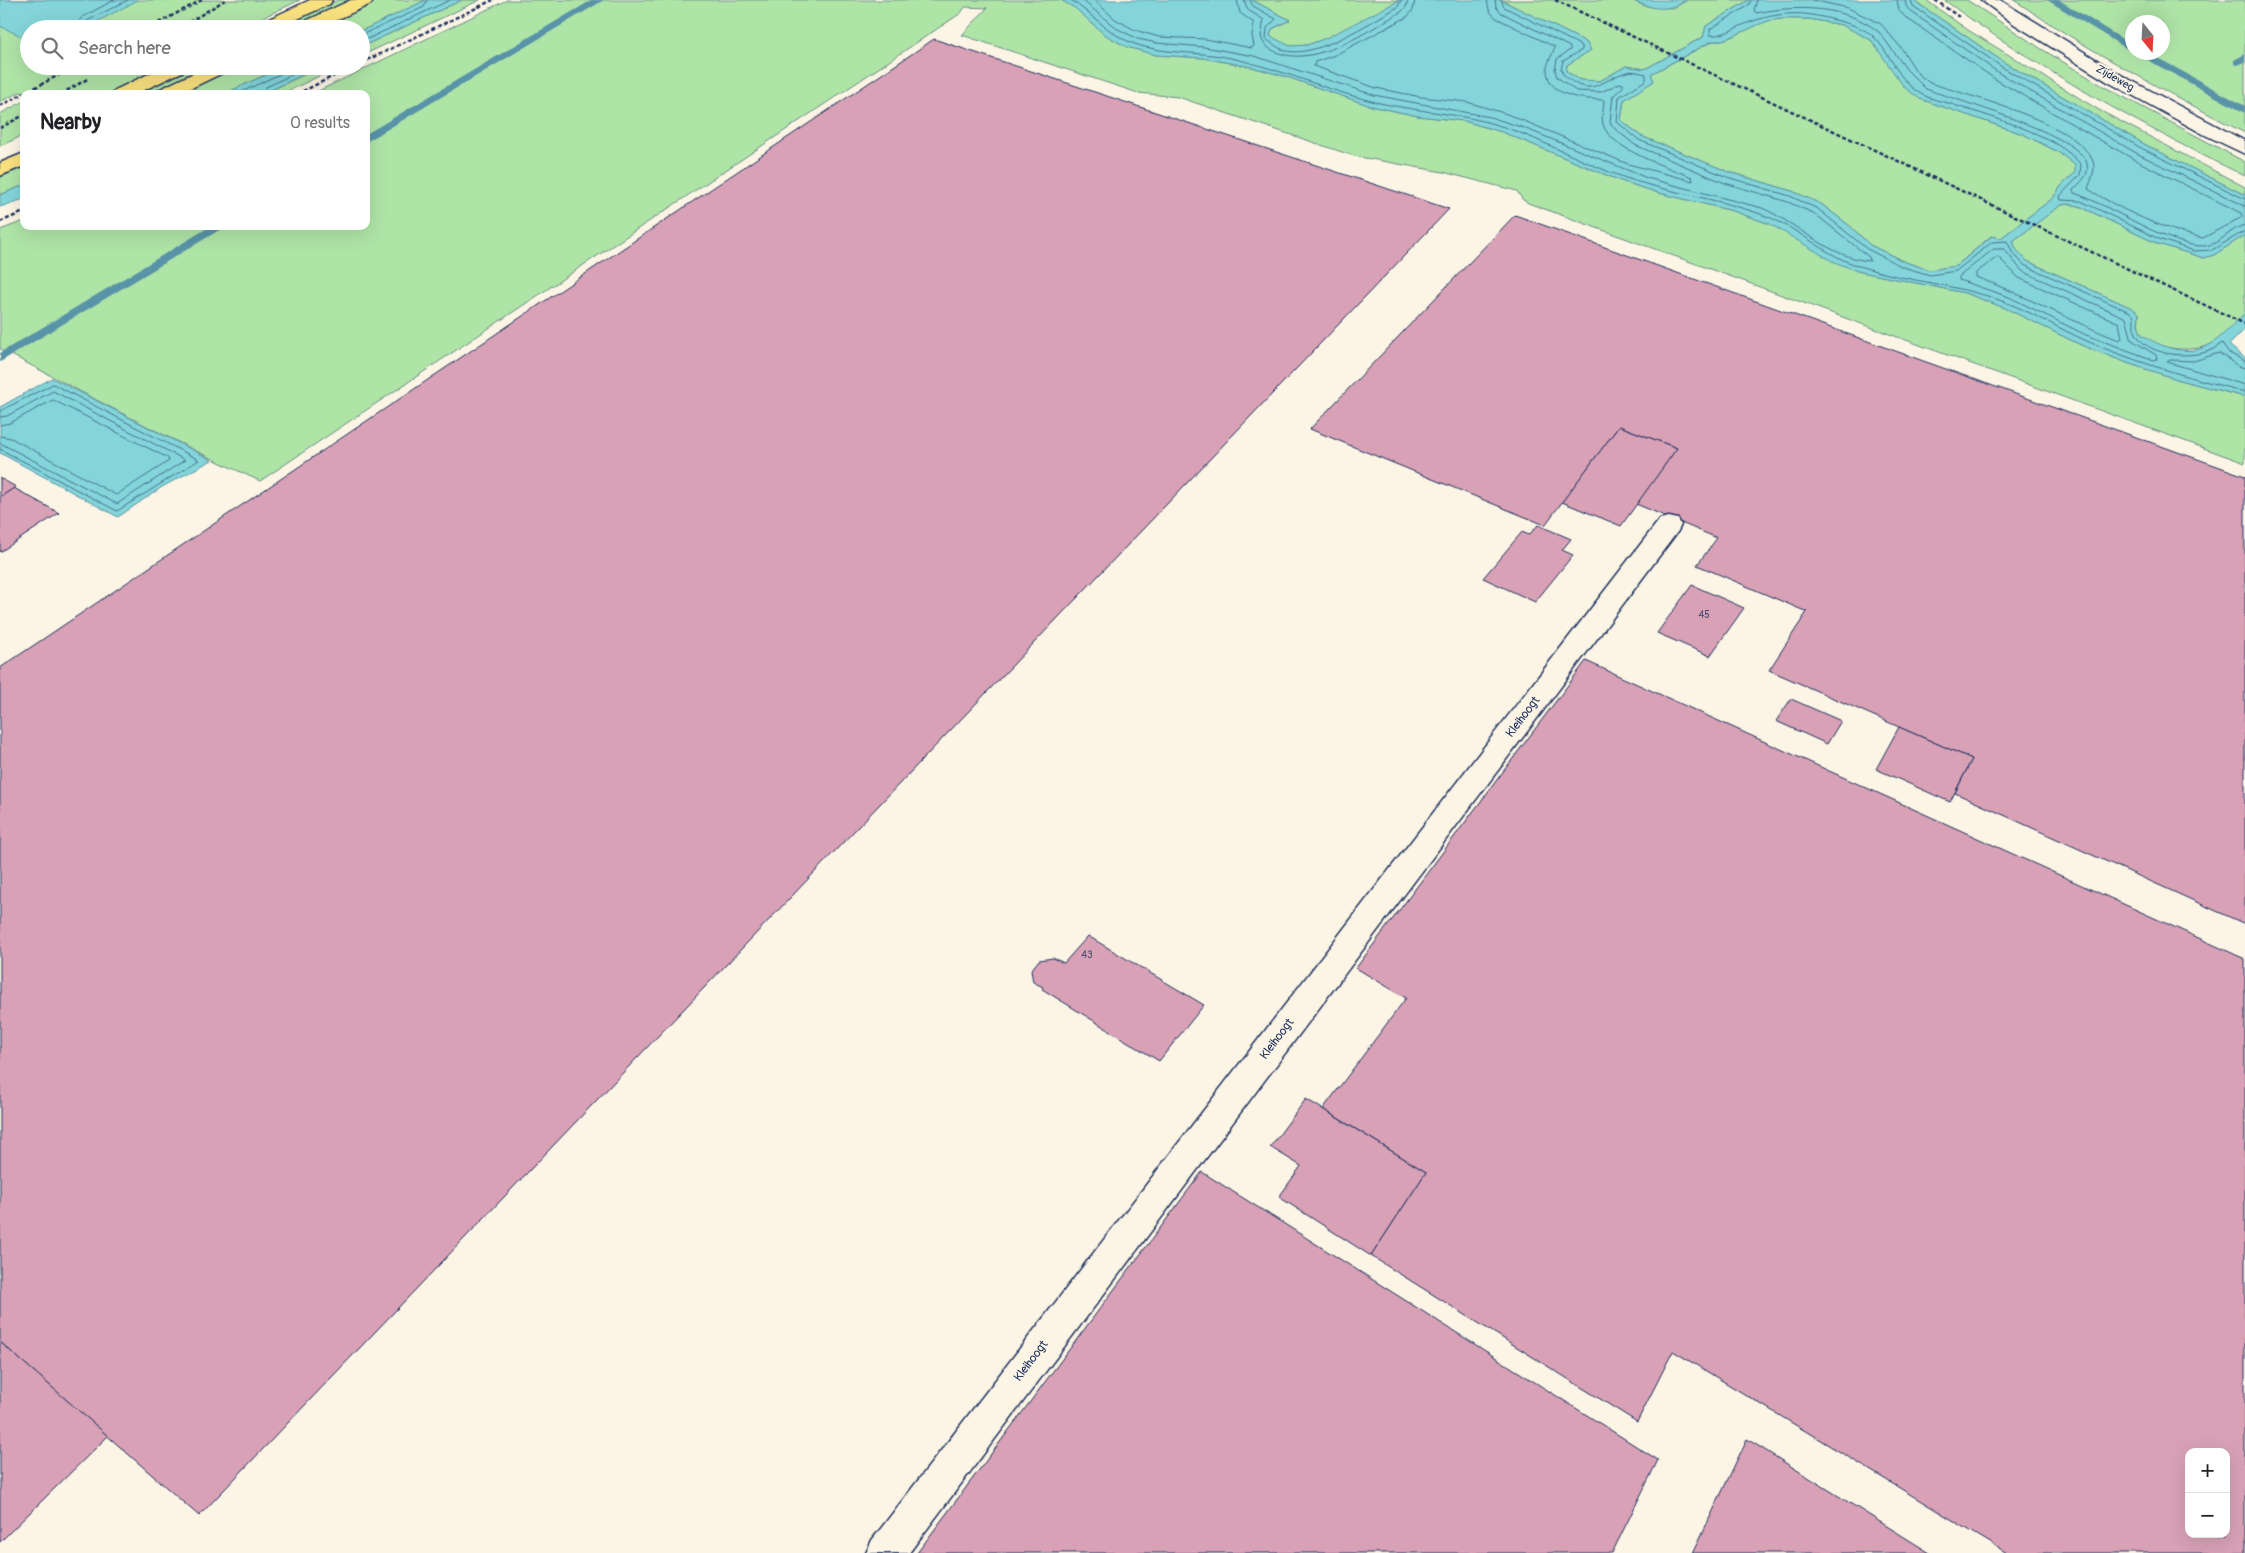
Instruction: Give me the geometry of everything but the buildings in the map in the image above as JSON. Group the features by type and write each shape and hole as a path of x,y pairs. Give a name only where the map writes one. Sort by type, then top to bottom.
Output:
{"main road":[{"path":"281,20 324,0"},
{"path":"322,20 365,0"},
{"path":"129,90 161,75"},
{"path":"172,90 204,75"},
{"path":"0,170 20,161"}],"street":[{"name":"Zijdeweg","path":"1989,0 2084,60 2196,123 2245,148"},
{"name":"Kleihoogt","path":"884,1553 1669,525"}],"path":[{"path":"164,20 202,0"},
{"path":"193,20 225,0"},
{"path":"370,59 493,0"},
{"path":"1555,0 1689,61 2012,216 2245,324"},
{"path":"30,90 59,75"},
{"path":"305,90 336,75"},
{"path":"0,106 20,95"},
{"path":"0,128 20,117"},
{"path":"0,222 20,214"}],"green space":[{"path":"0,0 300,0 257,20 20,20 20,75 149,75 121,90 20,90 20,92 0,102"},
{"path":"338,0 355,0 312,20 296,20"},
{"path":"380,0 426,0 370,27 370,20 337,20"},
{"path":"462,0 480,0 370,52 370,43"},
{"path":"507,0 1061,0 1075,8 1104,34 1127,47 1156,55 1203,58 1252,67 1371,106 1418,116 1464,121 1502,132 1621,181 1659,193 1733,211 1770,224 1857,271 1965,293 2005,308 2081,345 2130,364 2183,381 2245,397 2245,463 1528,203 1523,200 1517,191 1443,172 1354,156 1178,97 1138,93 962,35 987,8 965,7 961,13 260,481 161,434 0,349 0,230 20,222 20,230 370,230 370,90 320,90 351,75 370,75 370,66"},
{"path":"1252,0 1400,0 1330,37 1302,46 1291,46 1270,36 1272,29 1290,20"},
{"path":"1501,0 1631,0 1645,6 1674,8 1687,0 1749,0 1706,26 1703,37 1645,69 1626,66 1600,81 1580,80 1566,71 1567,65 1591,50 1586,42"},
{"path":"1913,0 1926,0 1968,30 2099,110 2245,187 2245,195 2144,144 2005,63"},
{"path":"1944,0 1967,0 2040,48 2103,86 2245,162 2245,176 2167,137 2090,95 1979,25"},
{"path":"2014,0 2245,0 2245,133 2127,70"},
{"path":"1782,19 1809,19 1842,25 1871,40 1920,99 2023,134 2058,152 2076,165 2075,173 2062,185 2053,198 2001,238 1991,236 1956,266 1930,270 1905,262 1870,245 1850,226 1821,204 1792,191 1729,172 1641,136 1621,120 1624,100 1654,81 1651,74 1713,41 1727,39 1765,22"},
{"path":"178,75 193,75 161,90 146,90"},
{"path":"218,75 265,75 233,90 186,90"},
{"path":"303,75 321,75 290,90 271,90"},
{"path":"20,103 20,137 0,146 0,114"},
{"path":"20,168 20,187 0,195 0,177"},
{"path":"2061,205 2079,206 2158,244 2204,258 2214,255 2245,235 2245,313 2212,344 2200,348 2171,348 2146,339 2139,328 2139,314 2132,308 2027,261 2016,249 2013,241"}],"water":[{"path":"0,0 138,0 100,20 20,20 20,36 0,26"},
{"path":"426,0 462,0 370,43 370,27"},
{"path":"1061,0 1252,0 1290,20 1272,29 1270,36 1290,46 1307,45 1326,38 1400,0 1501,0 1586,42 1591,50 1567,65 1566,71 1580,80 1600,81 1626,66 1645,69 1703,37 1706,26 1749,0 1913,0 2005,63 2144,144 2245,195 2245,235 2214,255 2204,258 2158,244 2079,206 2069,204 2061,205 2013,241 2016,249 2027,261 2132,308 2139,313 2138,324 2141,334 2166,347 2184,350 2202,348 2220,337 2245,313 2245,329 2229,345 2245,358 2245,397 2183,381 2130,364 2081,345 2005,308 1965,293 1857,271 1832,261 1770,224 1733,211 1659,193 1621,181 1502,132 1464,121 1418,116 1371,106 1252,67 1203,58 1156,55 1127,47 1104,34 1075,8","holes":["1777,19 1809,19 1842,25 1871,40 1904,87 1920,99 2023,134 2058,152 2075,165 2075,173 2062,185 2053,198 2001,238 1992,236 1956,266 1930,270 1905,262 1870,245 1850,226 1821,204 1792,191 1729,172 1641,136 1621,120 1624,100 1654,81 1651,74 1712,41 1726,39 1765,22"]},
{"path":"1631,0 1687,0 1672,7 1659,8 1646,6"},
{"path":"265,75 302,75 271,90 233,90"},
{"path":"20,187 20,200 0,207 0,195"},
{"path":"52,378 212,460 162,487 118,517 0,453 0,407"}],"waterway":[{"path":"370,137 599,0"},
{"path":"2052,0 2125,45"},
{"path":"2238,62 2245,57"},
{"path":"2153,60 2245,110"},
{"path":"0,358 213,230"}]}
